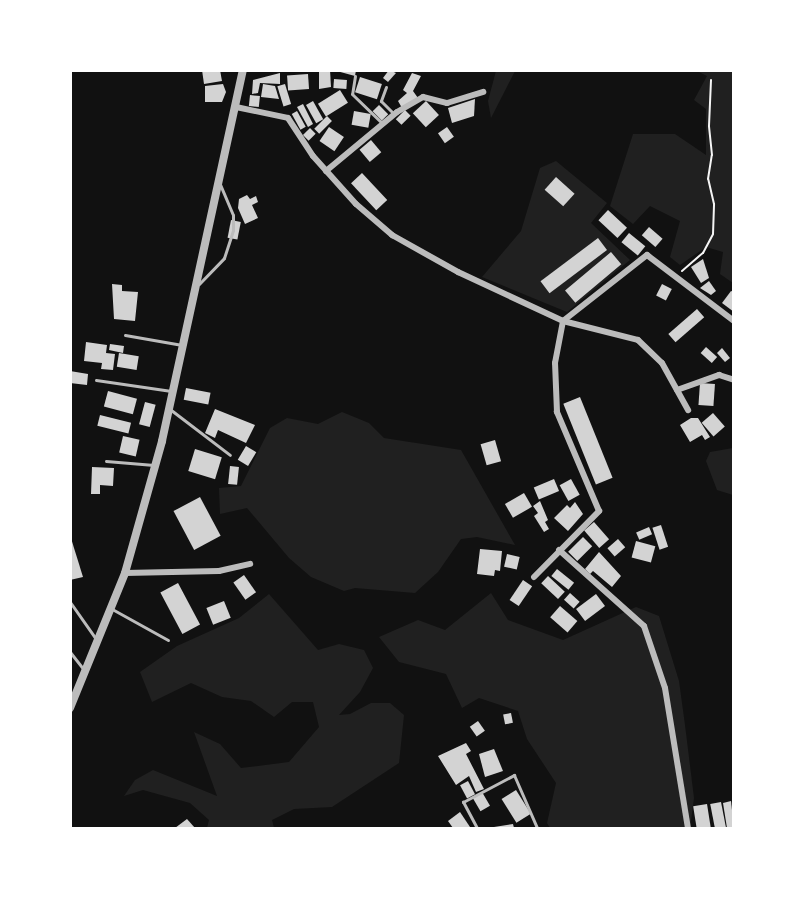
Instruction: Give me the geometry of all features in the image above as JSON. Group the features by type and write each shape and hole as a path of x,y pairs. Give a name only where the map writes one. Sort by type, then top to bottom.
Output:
{"street":[{"path":"70,708 125,573 156,465 243,70"},
{"path":"326,171 395,114 423,97 447,103 483,92"},
{"path":"236,107 288,118 326,171 392,235 458,272 563,321 638,340 662,363 688,410"},
{"path":"534,577 599,511 557,412 555,363 563,321 647,255 734,321"},
{"path":"676,390 719,375 734,380"},
{"path":"559,550 644,626 665,688 688,828"},
{"path":"125,573 219,570 250,564"}],"lane":[{"path":"355,76 352,94 384,125"},
{"path":"386,87 381,101 395,114"},
{"path":"197,286 224,258 233,230 233,214 218,180"},
{"path":"124,335 184,345"},
{"path":"96,380 173,391"},
{"path":"169,409 230,455"},
{"path":"106,461 156,465"},
{"path":"70,602 98,640"},
{"path":"111,608 168,640"},
{"path":"70,652 85,672"},
{"path":"477,828 463,802 514,775 537,828"}],"path":[{"path":"676,276 703,253 712,234 714,204 708,179 712,155 709,126 711,80"}],"shaded area":[{"path":"496,71 515,71 491,118 488,101"},
{"path":"697,71 733,71 733,283 720,274 723,252 706,247 680,265 670,257 680,221 650,206 633,224 610,206 633,134 675,134 706,155 706,109 694,100 707,76"},
{"path":"556,161 607,203 591,223 630,260 567,312 482,277 521,231 540,168"},
{"path":"342,412 369,423 384,438 461,450 515,545 477,537 461,539 438,572 415,593 355,588 344,591 311,577 289,558 247,508 220,514 219,488 241,486 270,428 287,418 318,424"},
{"path":"734,448 733,495 717,490 706,461 710,452"},
{"path":"491,593 508,620 563,640 636,607 659,616 679,681 694,798 690,828 550,828 547,823 556,783 527,739 518,711 479,698 462,708 446,674 399,662 379,637 418,620 445,630"},
{"path":"269,594 318,650 339,644 364,650 373,668 360,692 339,715 350,714 371,703 390,703 404,715 399,763 332,807 294,809 272,820 274,828 207,828 209,820 190,803 143,790 124,796 135,780 153,770 217,796 194,732 220,744 241,768 289,762 319,727 313,702 292,702 274,717 251,701 222,697 191,683 152,702 140,672 177,646 239,618"}],"building":[{"path":"202,70 220,70 222,81 204,84"},
{"path":"319,70 330,70 331,87 319,89"},
{"path":"333,70 356,70 355,76"},
{"path":"389,70 396,73 388,82 383,78"},
{"path":"280,73 280,84 260,83 258,93 252,94 253,80"},
{"path":"412,73 421,76 413,91 418,98 402,108 398,101 407,93 403,90"},
{"path":"308,74 309,89 288,90 287,75"},
{"path":"360,77 382,84 377,99 355,92"},
{"path":"334,79 347,80 346,89 333,88"},
{"path":"223,84 226,92 222,102 205,102 205,86"},
{"path":"263,84 275,86 279,99 261,97"},
{"path":"285,84 291,104 283,106 277,86"},
{"path":"340,90 348,103 326,116 318,104"},
{"path":"250,95 260,96 259,107 249,106"},
{"path":"475,99 474,116 452,123 448,108"},
{"path":"313,101 323,119 316,123 306,105"},
{"path":"426,101 439,115 426,127 413,113"},
{"path":"303,104 313,124 308,127 297,107"},
{"path":"379,105 388,114 382,121 373,111"},
{"path":"405,110 411,116 401,125 396,119"},
{"path":"297,111 306,127 300,130 292,114"},
{"path":"354,111 371,114 368,128 352,125"},
{"path":"327,116 332,121 319,134 314,129"},
{"path":"329,127 344,137 334,151 319,141"},
{"path":"447,127 454,137 445,143 438,133"},
{"path":"310,128 316,134 309,141 303,135"},
{"path":"371,140 381,152 370,162 360,150"},
{"path":"362,173 387,200 376,210 351,183"},
{"path":"556,177 575,194 563,206 545,190"},
{"path":"247,195 250,199 256,196 258,202 252,205 258,218 245,224 238,208 239,199"},
{"path":"608,210 627,228 617,238 598,220"},
{"path":"231,220 241,222 237,240 228,238"},
{"path":"649,227 663,239 655,247 642,235"},
{"path":"629,233 645,246 638,256 621,242"},
{"path":"598,238 607,250 550,293 540,281"},
{"path":"611,252 621,264 575,303 565,291"},
{"path":"703,259 709,278 701,283 691,267"},
{"path":"709,281 716,291 711,295 700,288"},
{"path":"112,284 122,285 122,291 138,292 135,321 114,319"},
{"path":"662,284 672,289 666,301 656,296"},
{"path":"731,291 734,292 734,312 722,303"},
{"path":"697,309 704,317 676,342 668,334"},
{"path":"86,342 107,345 106,353 115,354 113,370 101,369 102,363 84,361"},
{"path":"110,344 124,346 123,353 109,350"},
{"path":"706,347 717,357 712,363 701,353"},
{"path":"722,348 730,358 725,362 717,353"},
{"path":"119,353 139,356 137,370 117,367"},
{"path":"70,371 88,374 87,385 70,383"},
{"path":"700,383 715,384 713,406 698,405"},
{"path":"186,388 211,393 208,405 184,400"},
{"path":"108,391 137,399 133,414 104,406"},
{"path":"580,397 613,478 596,484 563,404"},
{"path":"145,402 156,405 150,427 139,424"},
{"path":"215,409 255,425 246,443 218,430 215,438 205,433"},
{"path":"713,413 725,427 713,436 702,423"},
{"path":"100,415 131,423 128,433 97,426"},
{"path":"691,418 698,418 710,437 705,440 702,435 690,442 680,425"},
{"path":"123,436 140,440 136,456 119,453"},
{"path":"495,440 501,461 487,465 481,444"},
{"path":"246,446 256,452 248,466 238,460"},
{"path":"195,449 222,457 215,479 188,471"},
{"path":"230,466 239,467 237,485 228,484"},
{"path":"92,467 114,468 113,486 100,485 100,494 91,494"},
{"path":"554,479 559,491 539,500 534,488"},
{"path":"571,479 580,495 568,501 560,485"},
{"path":"524,493 532,507 513,518 505,504"},
{"path":"200,497 221,536 194,550 174,511"},
{"path":"540,501 548,520 545,522 549,529 544,532 534,516 538,513 533,506"},
{"path":"575,502 583,514 568,531 554,518 567,505 570,508"},
{"path":"594,522 609,539 599,548 584,531"},
{"path":"661,525 668,547 660,550 652,528"},
{"path":"649,527 652,534 639,540 636,532"},
{"path":"70,535 83,577 70,580"},
{"path":"583,537 592,546 577,561 568,552"},
{"path":"618,539 625,547 615,556 607,548"},
{"path":"636,541 655,546 651,563 632,557"},
{"path":"480,549 502,551 500,571 495,570 494,576 477,574"},
{"path":"599,552 621,576 612,587 593,571 590,574 585,569"},
{"path":"507,554 520,557 517,570 504,567"},
{"path":"557,569 574,583 568,590 551,576"},
{"path":"244,575 256,592 245,600 233,582"},
{"path":"548,576 565,592 558,599 541,583"},
{"path":"523,580 532,586 519,606 510,600"},
{"path":"178,583 200,624 182,634 160,592"},
{"path":"570,593 580,602 574,608 564,600"},
{"path":"596,594 605,606 585,621 576,609"},
{"path":"224,601 231,618 213,625 206,608"},
{"path":"560,606 577,621 568,632 550,617"},
{"path":"511,713 513,723 505,724 503,715"},
{"path":"478,721 485,731 477,737 470,727"},
{"path":"466,743 471,751 466,754 484,789 476,792 469,776 456,785 438,756"},
{"path":"494,749 503,771 485,777 479,754"},
{"path":"468,781 475,794 467,798 460,785"},
{"path":"516,790 531,814 516,823 502,799"},
{"path":"482,792 490,806 480,811 472,798"},
{"path":"731,801 734,828 727,828 723,803"},
{"path":"721,802 726,828 715,828 710,804"},
{"path":"707,804 711,828 697,828 693,806"},
{"path":"460,812 470,827 453,828 448,821"},
{"path":"187,819 195,828 175,828"},
{"path":"513,824 514,828 494,828 494,827"}]}
